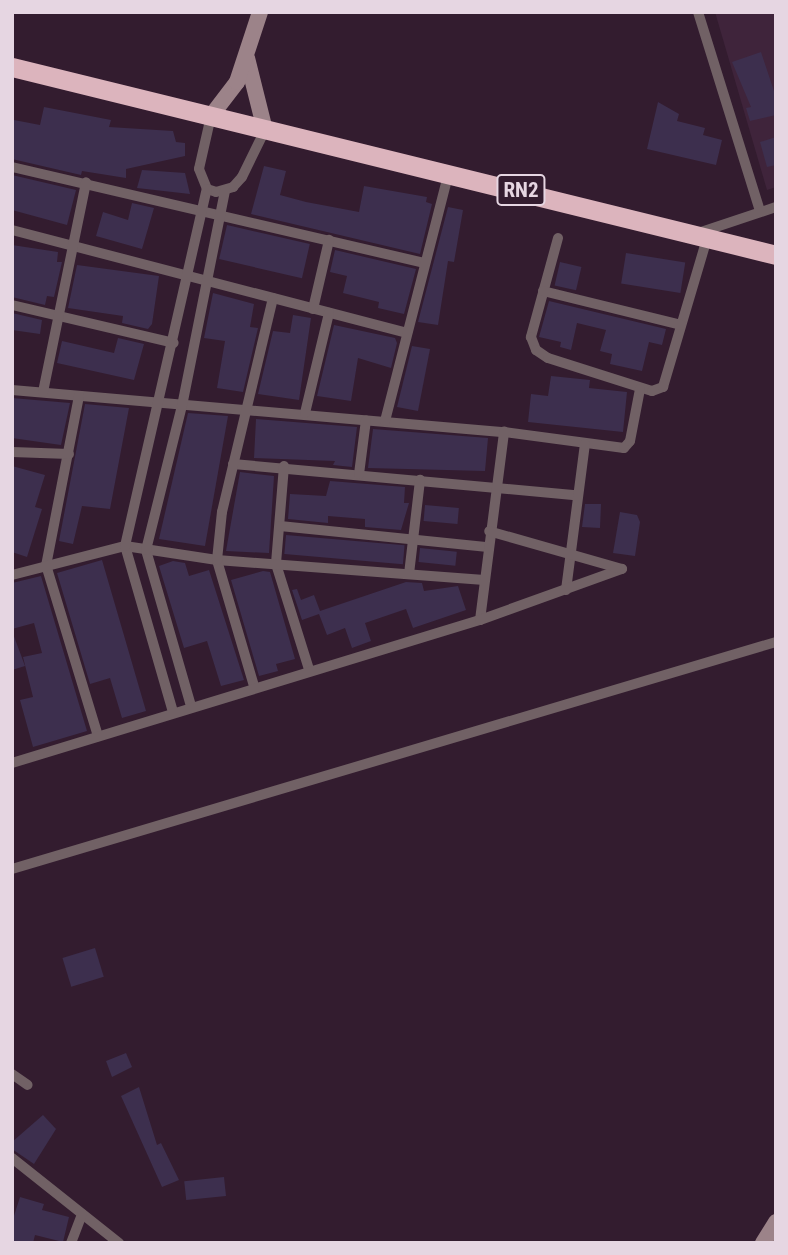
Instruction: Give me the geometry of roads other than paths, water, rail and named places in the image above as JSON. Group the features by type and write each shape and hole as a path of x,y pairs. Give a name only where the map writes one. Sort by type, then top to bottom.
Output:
{"highway":[{"name":"RN2","path":"12,67 265,130 449,172 776,255"}],"street":[{"path":"173,712 125,546 161,404 205,210 207,190 199,169 211,117 237,82 260,12"},
{"path":"698,12 760,211"},
{"path":"207,190 225,190 242,177 265,130 247,56"},
{"path":"12,167 86,182 425,263"},
{"path":"385,421 449,172"},
{"path":"43,392 86,182"},
{"path":"191,706 146,550 183,406 224,215 225,190"},
{"path":"558,238 531,337 536,349 548,358 652,391 663,387 681,325 699,237 776,207"},
{"path":"12,230 407,333"},
{"path":"313,309 329,240"},
{"path":"544,291 681,325"},
{"path":"254,686 217,560 233,464 273,298"},
{"path":"12,305 174,343"},
{"path":"305,413 329,313"},
{"path":"12,390 183,406 305,413 628,447 640,388"},
{"path":"79,396 46,565 98,736"},
{"path":"359,474 366,419"},
{"path":"480,620 494,485 504,432"},
{"path":"566,590 576,495 585,444"},
{"path":"12,452 69,454"},
{"path":"233,464 284,466 576,495"},
{"path":"284,466 276,564 309,669"},
{"path":"409,575 420,480"},
{"path":"280,526 414,537 488,547"},
{"path":"12,763 309,669 480,620 622,569 489,531"},
{"path":"12,575 125,546 217,560 484,580"},
{"path":"12,869 776,642"},
{"path":"12,1074 28,1085"},
{"path":"12,1158 119,1243"},
{"path":"71,1243 82,1214"},
{"path":"763,1243 776,1223"}]}
